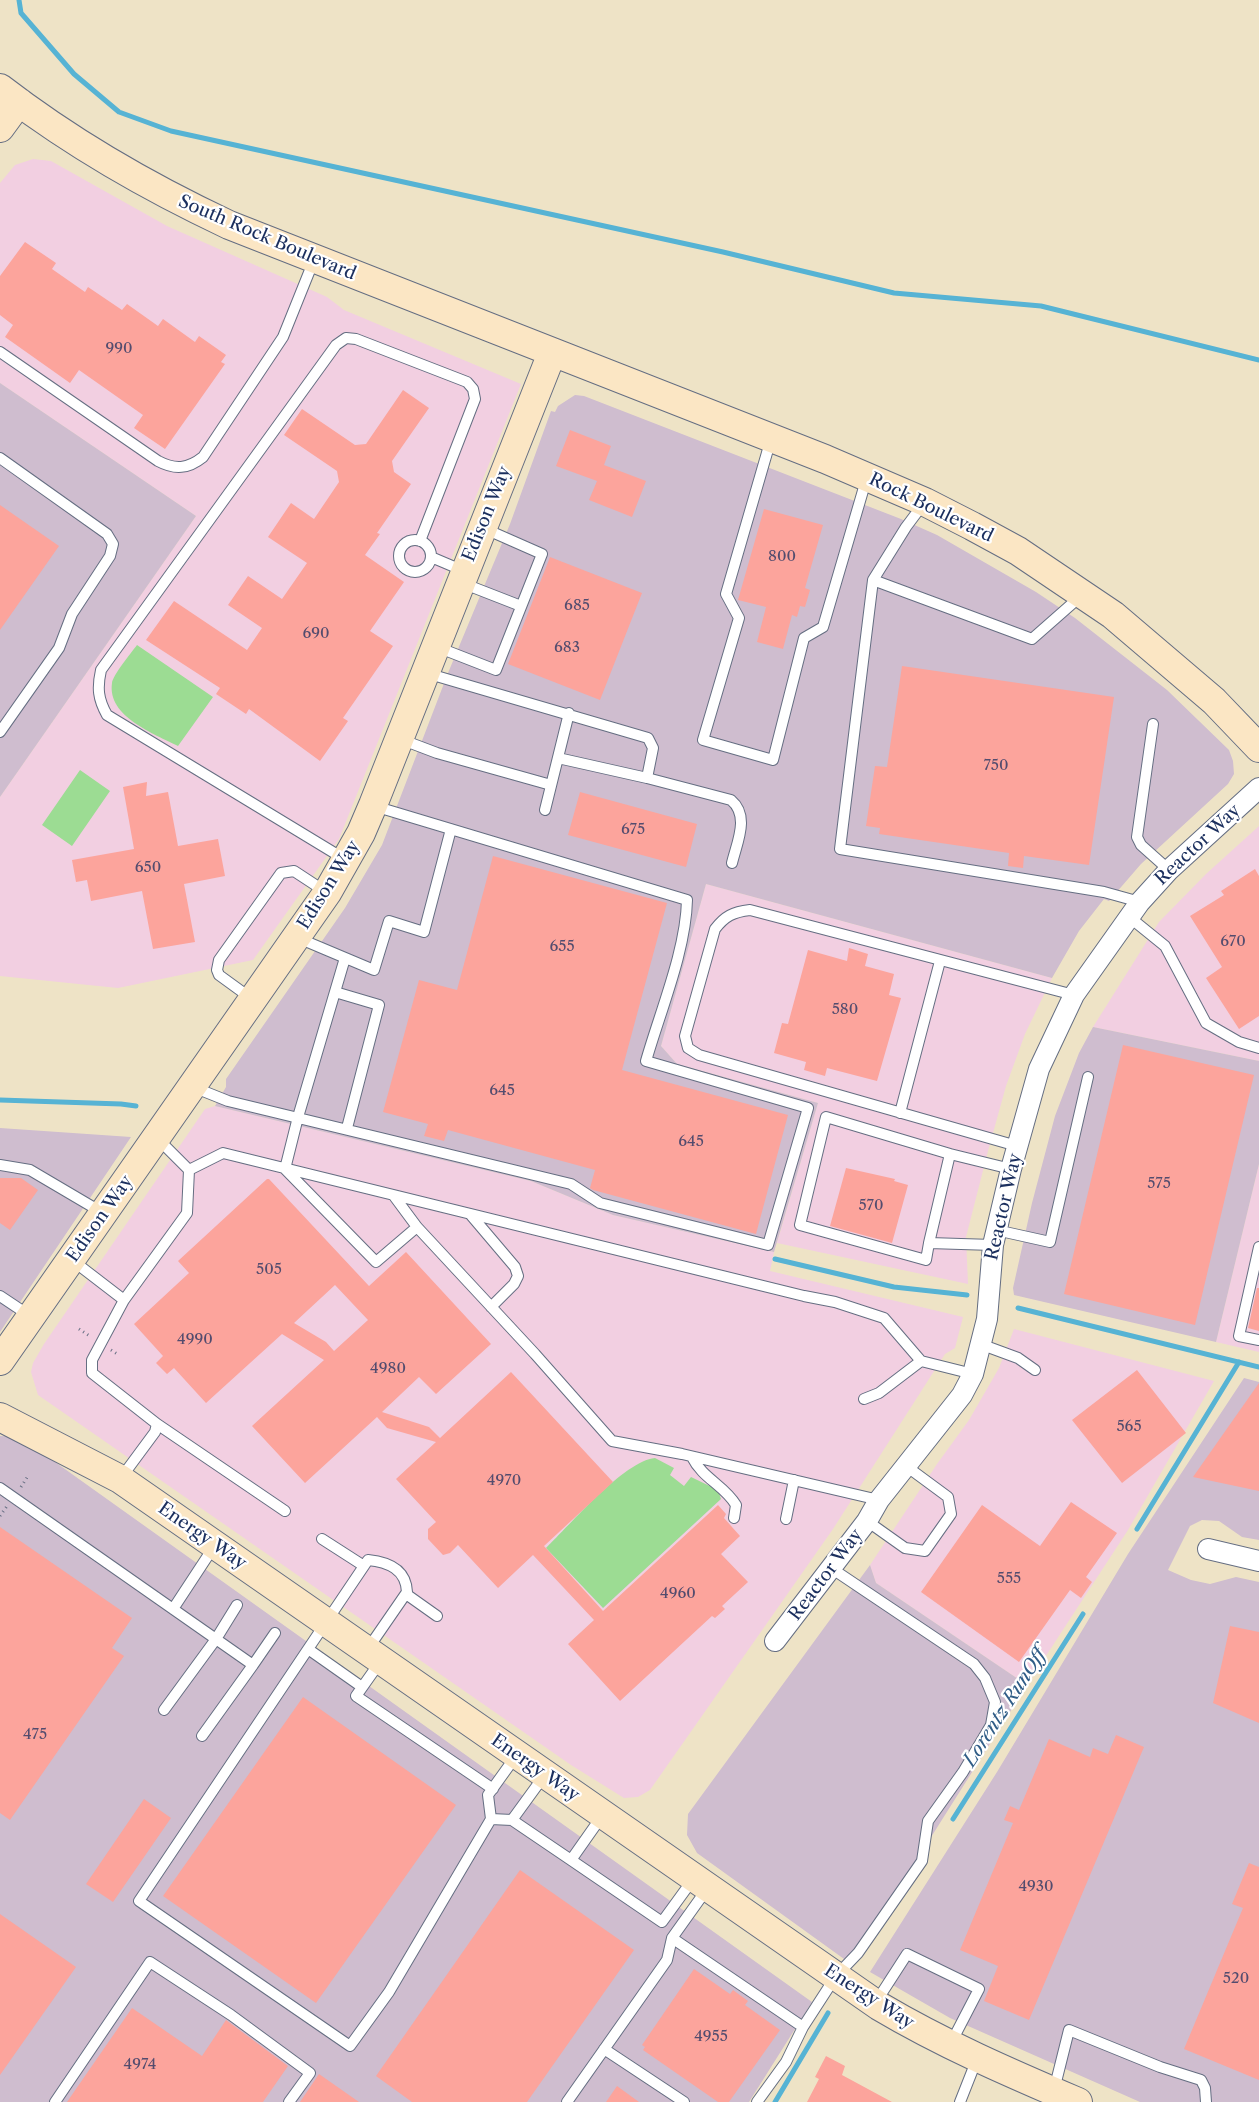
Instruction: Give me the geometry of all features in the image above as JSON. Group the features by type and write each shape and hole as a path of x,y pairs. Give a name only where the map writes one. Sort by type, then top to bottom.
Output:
{"street":[{"path":"0,128 9,95"},
{"name":"South Rock Boulevard","path":"9,95 81,144 153,187 229,226 552,352"},
{"name":"Rock Boulevard","path":"552,352 867,476 925,502 1018,552 1113,615 1220,707 1259,748"},
{"name":"Edison Way","path":"0,1361 297,937 347,860 373,805 552,352"},
{"name":"Reactor Way","path":"775,1641 866,1521 879,1500 962,1395 973,1374 987,1320 994,1237 1017,1146 1039,1069 1074,995 1134,909 1169,870 1259,788"},
{"name":"Energy Way","path":"0,1418 120,1479 326,1624 875,2003 950,2046 1055,2096"},
{"path":"1208,1549 1259,1560"}],"lane":[{"path":"0,352 158,461 169,467 188,467 203,457 283,337 314,260"},
{"path":"347,860 107,714 99,701 98,686 101,670 336,345 346,338 356,339 467,382 473,389 475,399 420,540"},
{"path":"771,438 726,594 739,618 703,740 773,760 804,638 823,626 867,476"},
{"path":"0,458 108,534 113,544 110,556 72,614 59,648 0,732"},
{"path":"925,502 906,527 873,580 840,849 1104,892 1134,909 1165,946 1206,1022 1239,1042 1259,1048"},
{"path":"435,646 496,670 542,554 482,527"},
{"path":"431,557 426,567 417,572 403,566 399,557 401,547 410,540 420,540 428,547 431,557 462,576 521,606"},
{"path":"873,580 1032,639 1083,595"},
{"path":"425,672 569,713 648,738 653,748 647,778"},
{"path":"545,810 569,713"},
{"path":"1152,724 1137,837 1141,845 1169,870"},
{"path":"399,739 437,753 551,785"},
{"path":"558,758 732,800 739,807 742,822 732,862"},
{"path":"192,1087 228,1100 571,1184 600,1203 768,1245 808,1108 646,1061 678,954 687,914 687,900 373,805"},
{"path":"297,937 374,970 389,921 424,932 451,829"},
{"path":"253,1000 219,975 217,970 219,960 280,873 294,872 327,893"},
{"path":"1017,1146 699,1055 688,1048 685,1036 715,929 724,917 736,912 750,910 1074,995"},
{"path":"286,1169 298,1117 345,958"},
{"path":"900,1113 940,961"},
{"path":"335,992 379,1004 347,1128"},
{"path":"929,1243 994,1237 1050,1242 1088,1077"},
{"path":"950,1154 926,1260 800,1225 826,1117 950,1154 1011,1169"},
{"path":"157,1138 189,1170 187,1213 124,1300 92,1360 92,1373 157,1424 286,1511"},
{"path":"189,1170 223,1154 843,1304 884,1318 921,1361 973,1374"},
{"path":"0,1166 30,1170 104,1213"},
{"path":"286,1169 376,1262 417,1227"},
{"path":"394,1196 417,1227 612,1441 692,1457 879,1500"},
{"path":"470,1214 515,1266 518,1276 514,1284 491,1307"},
{"path":"1259,1248 1239,1336 1259,1340"},
{"path":"71,1260 124,1300"},
{"path":"0,1296 31,1317"},
{"path":"980,1344 1018,1358 1035,1370"},
{"path":"864,1399 879,1393 921,1361"},
{"path":"120,1479 155,1432 157,1424"},
{"path":"692,1457 699,1470 730,1496 736,1505 734,1518"},
{"path":"866,1521 905,1548 925,1551 951,1514 948,1497 906,1466"},
{"path":"786,1519 794,1480"},
{"path":"0,1488 253,1665"},
{"path":"322,1538 364,1566"},
{"path":"172,1609 216,1545"},
{"path":"493,1789 356,1696 406,1594 407,1585 400,1574 386,1562 368,1560 139,1901 350,2046 389,1992 491,1819 488,1795 493,1789 517,1756"},
{"path":"757,2102 786,2062 803,2028 836,1976 858,1953 922,1862 928,1821 963,1772 992,1725 995,1702 985,1678 974,1664 831,1568"},
{"path":"406,1594 437,1616"},
{"path":"164,1710 216,1639 237,1605"},
{"path":"202,1736 275,1633"},
{"path":"308,1649 362,1687"},
{"path":"512,1820 545,1775"},
{"path":"571,1860 602,1815"},
{"path":"491,1819 512,1820 662,1922 701,1883"},
{"path":"567,2102 667,1960 672,1938 701,1883"},
{"path":"672,1938 803,2028"},
{"path":"875,2003 907,1954 979,1989 950,2046"},
{"path":"55,2102 150,1962 232,2015 310,2073 289,2102"},
{"path":"1055,2096 1069,2030 1160,2067 1201,2080 1205,2088 1206,2102"},
{"path":"604,2049 684,2102"},
{"path":"960,2102 977,2059"}],"shaded area":[{"path":"33,159 51,161 167,226 327,297 344,310 521,384 339,839 253,960 118,988 0,976 0,797 196,516 0,383 0,183 15,165"},
{"path":"0,383 196,516 0,797"},
{"path":"575,395 584,396 901,519 937,535 1036,592 1075,618 1167,690 1229,750 1233,761 1234,774 1228,784 1141,864 1109,901 1104,899 1079,931 1052,978 706,884 661,1046 677,1064 818,1103 774,1252 613,1215 531,1181 215,1106 226,1087 226,1079 345,908 382,845 448,673 510,524 551,411 555,412 558,406"},
{"path":"1259,826 1259,1061 1093,1027 1159,922 1206,874"},
{"path":"706,884 1052,978 1025,1034 1006,1086 988,1151 966,1237 968,1284 777,1243 818,1103 677,1064 661,1046"},
{"path":"1093,1027 1259,1061 1259,1164 1216,1342 1014,1295 1013,1288 1032,1203 1055,1116 1079,1053"},
{"path":"215,1106 531,1181 613,1215 774,1252 770,1271 963,1317 955,1348 945,1354 833,1529 650,1790 638,1797 624,1798 571,1765 38,1395 31,1372 33,1363 44,1344 205,1109"},
{"path":"0,1128 131,1137 0,1332"},
{"path":"1259,1164 1259,1352 1216,1342"},
{"path":"1014,1329 1214,1381 1128,1530 1027,1685 876,1583 870,1565 937,1464 969,1420 999,1368"},
{"path":"1244,1378 1259,1382 1259,1540 1242,1537 1219,1521 1202,1520 1190,1526 1168,1570 1191,1580 1210,1584 1236,1577 1259,1582 1259,2102 1140,2102 950,2018 870,1972 997,1772 1128,1554"},
{"path":"0,1436 20,1437 812,2002 749,2102 0,2102"},
{"path":"870,1565 876,1583 1027,1685 851,1964 697,1853 687,1835 688,1814"}],"green space":[{"path":"137,645 213,697 178,746 134,723 117,706 112,695 112,683 115,675"},
{"path":"80,770 110,791 72,846 42,825"},
{"path":"655,1458 674,1468 670,1475 684,1486 691,1477 718,1490 721,1499 603,1608 546,1548 613,1482 642,1462"}],"building":[{"path":"25,242 56,263 52,269 85,292 88,287 122,310 127,304 158,326 163,319 195,342 199,336 226,355 221,362 225,364 165,449 134,428 143,415 79,370 70,383 5,337 13,325 0,315 0,276"},
{"path":"403,390 429,408 392,461 394,472 411,484 377,533 380,534 365,555 404,582 370,631 393,646 343,718 348,721 320,761 249,709 246,714 216,694 220,688 146,640 174,601 247,650 262,628 228,605 248,576 282,599 307,563 268,537 291,503 314,519 339,482 337,471 284,435 302,409 355,445 366,444"},
{"path":"570,430 611,446 604,465 646,481 632,517 589,500 597,481 556,466"},
{"path":"0,505 59,546 0,630"},
{"path":"764,509 823,525 805,588 810,590 805,607 800,606 797,617 792,615 783,649 757,642 766,607 738,600"},
{"path":"550,557 642,593 600,700 508,664"},
{"path":"902,666 1114,697 1089,865 1024,856 1023,868 1008,866 1009,853 879,834 880,828 866,826 875,766 887,767"},
{"path":"147,782 146,796 168,792 178,846 218,839 225,876 184,884 195,942 153,949 142,891 91,901 87,880 76,882 72,860 134,849 123,787"},
{"path":"580,792 697,824 686,867 568,835"},
{"path":"493,856 667,903 622,1070 788,1115 756,1234 593,1190 590,1188 595,1170 448,1130 444,1141 424,1136 428,1124 383,1112 419,980 457,990"},
{"path":"1255,869 1259,876 1259,1016 1239,1029 1206,978 1222,967 1190,916 1224,895 1221,891"},
{"path":"849,948 868,954 865,966 894,974 889,995 901,998 877,1081 827,1068 825,1076 804,1070 806,1062 774,1053 782,1023 788,1024 808,950 847,961"},
{"path":"1123,1045 1254,1075 1195,1325 1064,1294"},
{"path":"846,1168 895,1179 894,1181 908,1185 892,1243 830,1226"},
{"path":"0,1178 21,1178 38,1190 10,1230 0,1223"},
{"path":"267,1179 369,1286 406,1252 491,1344 436,1394 419,1377 382,1412 429,1427 440,1438 511,1372 613,1482 544,1546 603,1611 718,1505 726,1514 724,1518 740,1536 721,1554 748,1582 722,1606 725,1609 715,1618 712,1616 620,1701 568,1644 594,1620 533,1555 498,1588 458,1545 450,1553 443,1555 428,1539 428,1529 436,1522 396,1479 436,1442 387,1428 377,1417 305,1483 252,1426 324,1360 282,1334 206,1403 174,1368 167,1374 156,1363 163,1356 134,1324 189,1273 178,1261","holes":["335,1285 368,1320 334,1351 326,1342 294,1323"]},
{"path":"1257,1288 1259,1288 1259,1331 1248,1328"},
{"path":"1137,1370 1186,1433 1122,1483 1072,1420"},
{"path":"1259,1383 1259,1491 1193,1477"},
{"path":"1071,1502 1117,1533 1086,1577 1092,1582 1081,1598 1070,1590 1019,1662 921,1592 982,1505 1040,1546"},
{"path":"0,1527 132,1618 112,1648 124,1656 10,1820 0,1813"},
{"path":"1230,1626 1259,1632 1259,1723 1213,1703"},
{"path":"303,1697 456,1805 316,2003 163,1896"},
{"path":"1116,1735 1144,1747 1029,2020 984,2001 998,1966 960,1950 1013,1823 1004,1820 1010,1806 1019,1810 1049,1739 1090,1757 1093,1748 1108,1754"},
{"path":"144,1799 171,1818 113,1902 86,1884"},
{"path":"1249,1863 1259,1867 1259,2080 1184,2049 1243,1908 1232,1904"},
{"path":"520,1870 634,1950 527,2102 412,2102 376,2076"},
{"path":"0,1914 76,1967 0,2075"},
{"path":"694,1969 730,1994 733,1990 748,2001 745,2005 780,2030 729,2102 718,2102 643,2050 645,2047 642,2045"},
{"path":"132,2008 202,2056 226,2020 288,2066 263,2102 67,2102"},
{"path":"826,2056 845,2066 842,2075 892,2102 807,2102 819,2079 815,2077"},
{"path":"319,2074 359,2102 300,2102"},
{"path":"617,2086 639,2102 606,2102"}],"waterway":[{"path":"19,0 21,13 74,74 119,112 171,131 723,252 894,293 1041,306 1259,360"},
{"path":"0,1100 136,1106"},
{"path":"775,1259 894,1287 967,1295"},
{"path":"1018,1308 1259,1367"},
{"name":"Lorentz RunOff","path":"1137,1529 1239,1362"},
{"name":"Lorentz RunOff","path":"953,1819 1083,1614"},
{"name":"Lorentz RunOff","path":"775,2102 828,2013"}]}
